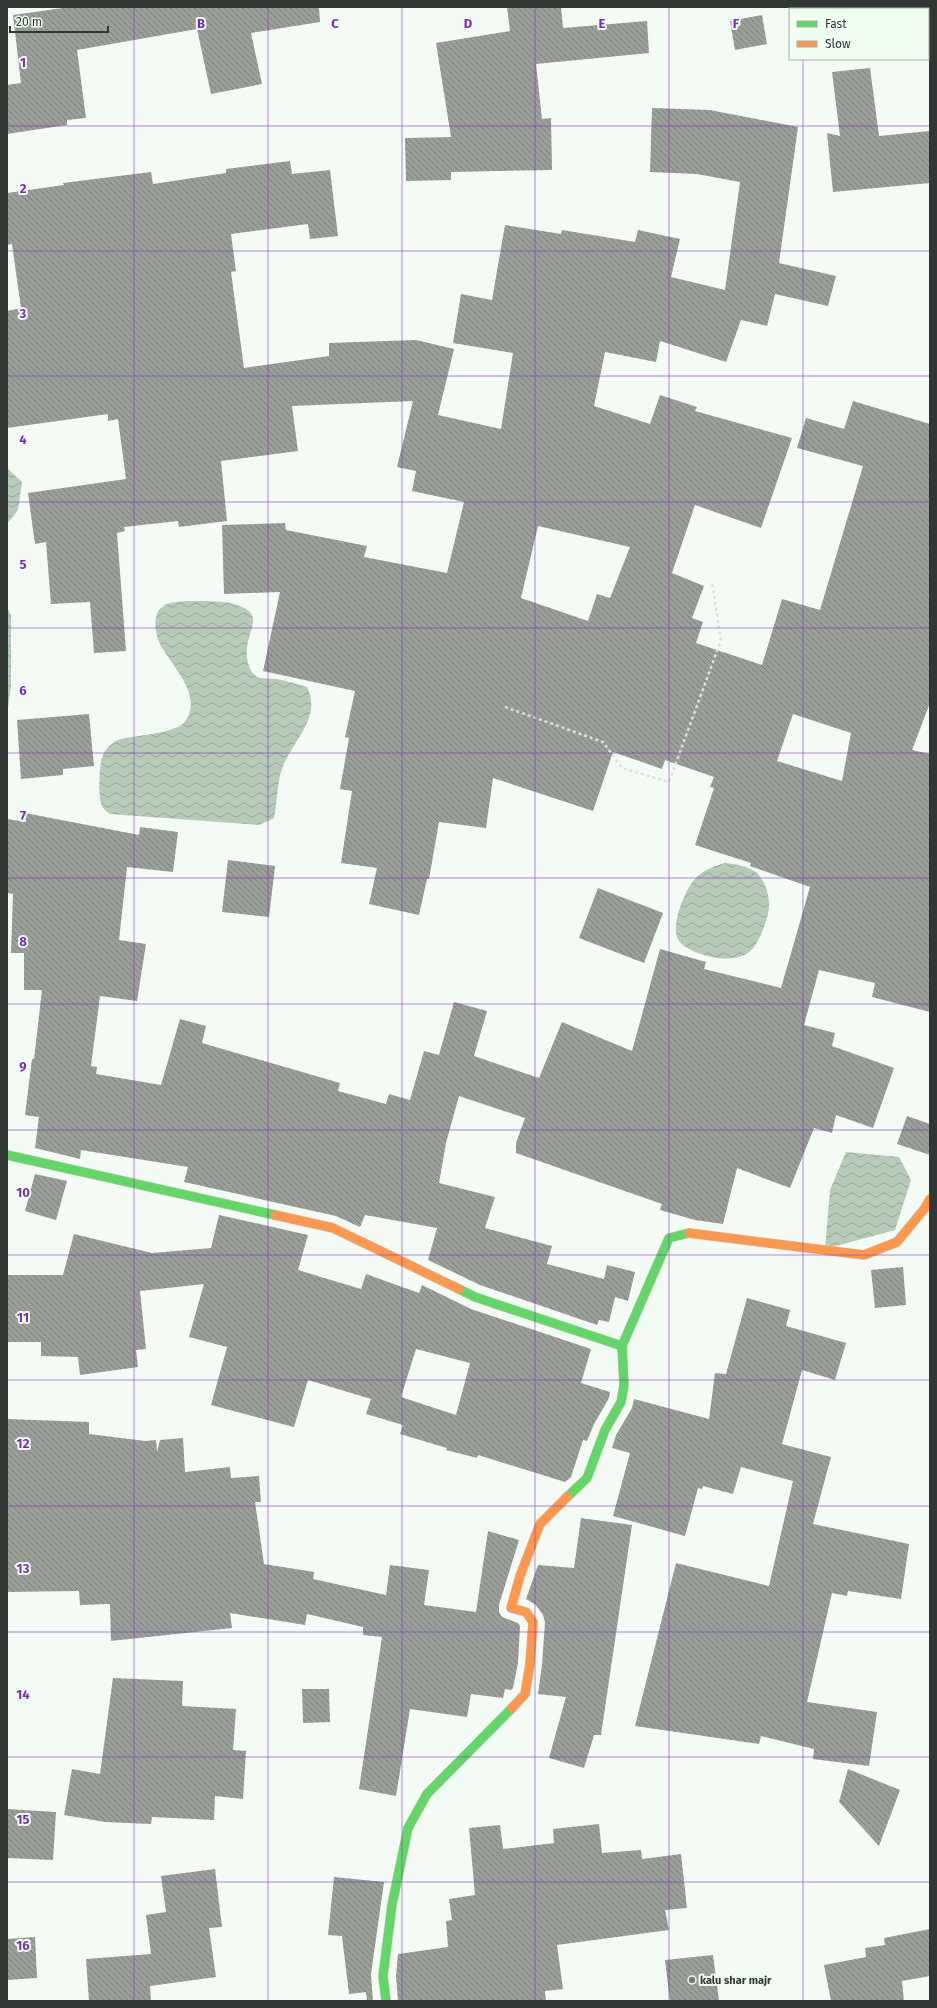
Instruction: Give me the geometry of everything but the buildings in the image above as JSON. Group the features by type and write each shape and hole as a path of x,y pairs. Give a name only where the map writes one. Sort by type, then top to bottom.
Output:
{"street":[{"path":"7,1155 333,1228 474,1298 622,1346"},
{"path":"386,2001 383,1976 392,1905 408,1828 427,1794 525,1694 530,1664 533,1622 526,1612 511,1608 520,1576 540,1524 587,1478 605,1430 621,1402 624,1384 622,1346 669,1238 691,1232 864,1255 897,1242 925,1208 930,1199"}],"path":[{"path":"504,707 603,742 622,768 669,782 721,640 712,582"}],"water":[{"path":"7,468 22,482 18,510 7,524"},
{"path":"188,601 215,601 234,604 246,609 253,617 247,651 249,665 253,673 261,678 277,679 307,687 311,698 309,718 305,728 283,766 278,786 274,818 259,825 110,814 102,805 99,793 100,772 102,759 107,748 118,740 125,738 174,729 186,720 190,710 191,701 188,691 184,680 160,644 155,625 157,615 162,607 171,603"},
{"path":"7,607 11,615 11,685 7,715"},
{"path":"725,863 746,867 757,873 762,879 768,893 769,901 766,921 756,944 748,953 728,959 706,956 688,949 680,942 677,937 676,930 676,922 681,904 693,881 701,873 708,869"},
{"path":"846,1152 899,1157 911,1180 895,1230 825,1249 830,1190"}],"traffic: fast":[{"path":"7,1155 275,1215"},
{"path":"459,1289 475,1297 622,1346 669,1238 689,1233"},
{"path":"567,1497 587,1478 605,1430 621,1402 624,1385 622,1346"},
{"path":"386,2001 383,1976 392,1905 408,1828 427,1794 512,1708"}],"traffic: slow":[{"path":"689,1233 864,1255 897,1242 925,1208 930,1199"},
{"path":"275,1215 333,1228 459,1289"},
{"path":"512,1708 525,1694 530,1664 533,1622 526,1612 511,1608 520,1576 540,1524 567,1497"}],"place":[{"name":"kalu shar majr","path":"692,1980"}]}
